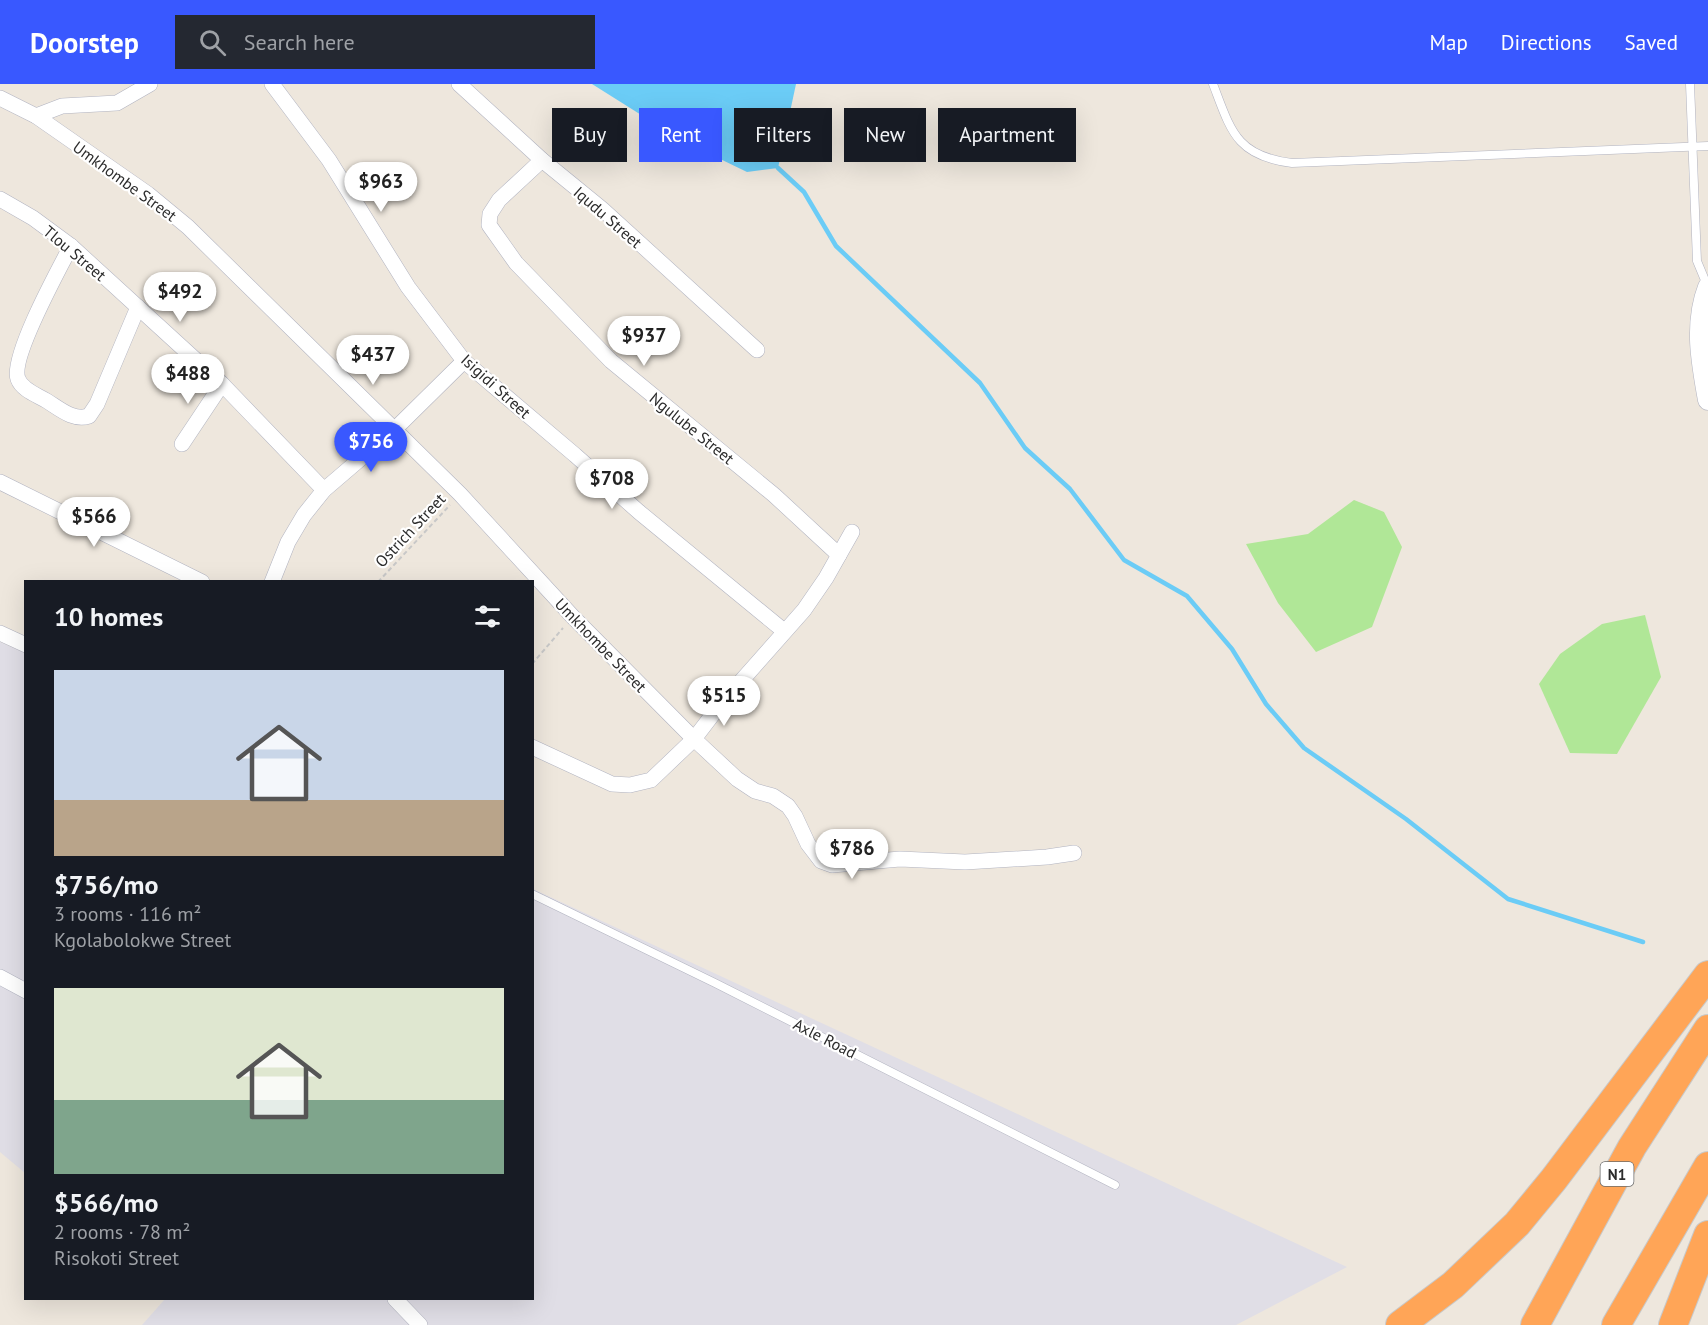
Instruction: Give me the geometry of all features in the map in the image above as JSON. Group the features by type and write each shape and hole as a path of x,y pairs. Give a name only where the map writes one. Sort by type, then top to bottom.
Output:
{"highway":[{"path":"1400,1325 1453,1285 1516,1224 1554,1179 1708,975"},
{"name":"N1","path":"1535,1325 1632,1147 1708,1029"},
{"path":"1616,1325 1708,1166"},
{"path":"1673,1325 1708,1235"}],"street":[{"path":"36,116 62,106 117,103 150,84"},
{"name":"Isigidi Street","path":"272,84 329,160 408,287 464,361 639,512 784,631"},
{"name":"Iqudu Street","path":"459,84 542,160 602,209 757,350"},
{"name":"Umkhombe Street","path":"0,98 36,116 148,194 188,227 460,494 573,617 694,739 736,779 754,791 773,796 788,806 821,861 832,865 900,859 965,862 1074,853"},
{"name":"Ngulube Street","path":"542,160 499,200 490,214 489,225 516,263 611,361 774,495 839,555"},
{"name":"Tlou Street","path":"1,201 33,218 71,246 222,384 324,490"},
{"path":"71,246 18,359 16,375 24,387 75,417 89,416 97,404 138,307"},
{"path":"1708,287 1701,307 1699,331 1708,400"},
{"path":"273,580 288,542 304,515 324,490 394,430 464,361"},
{"path":"182,444 222,384"},
{"path":"0,482 198,580"},
{"path":"534,748 598,779 624,786 651,780 694,739 804,610 852,532"},
{"path":"0,633 24,644"},
{"path":"0,976 24,990"},
{"path":"395,1300 420,1325"}],"lane":[{"path":"1213,84 1235,137 1257,155 1273,161 1310,162 1708,146"},
{"path":"1690,84 1697,261 1708,287"},
{"name":"Axle Road","path":"534,895 715,983 1115,1185"}],"path":[{"name":"Ostrich Street","path":"380,580 460,494"},
{"path":"534,662 573,617"}],"shaded area":[{"path":"0,642 24,653 24,1172 0,1152"},
{"path":"534,889 1347,1267 1236,1325 142,1325 164,1300 534,1300"}],"green space":[{"path":"1354,500 1384,512 1402,547 1372,627 1316,652 1278,603 1246,544 1308,534"},
{"path":"1645,615 1661,677 1617,754 1570,753 1539,684 1560,654 1602,624"}],"water":[{"path":"592,84 796,84 791,108 734,108 734,162 779,162 778,168 747,172 722,160 722,108 639,108 639,114"}],"waterway":[{"path":"778,168 804,192 836,246 980,383 1025,448 1070,489 1124,560 1187,596 1232,649 1266,704 1304,748 1406,819 1508,899 1643,942"}]}
